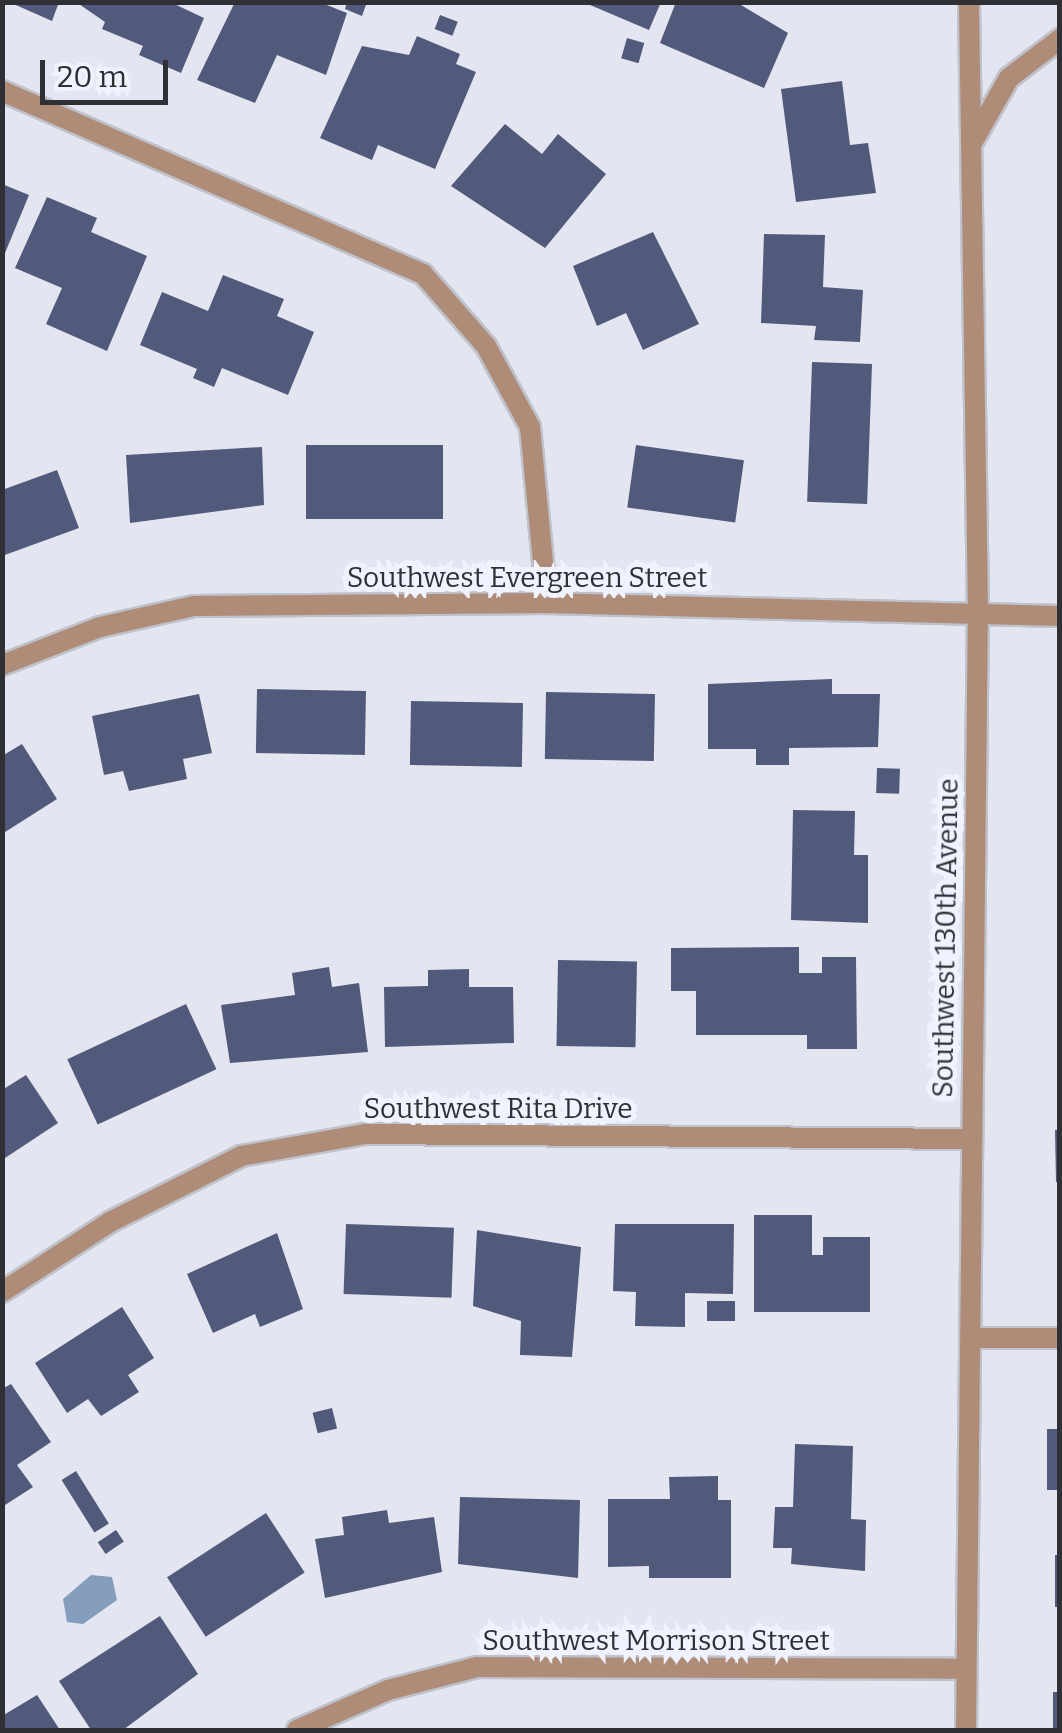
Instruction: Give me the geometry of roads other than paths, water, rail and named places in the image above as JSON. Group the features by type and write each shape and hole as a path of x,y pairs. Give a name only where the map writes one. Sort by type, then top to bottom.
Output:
{"street":[{"name":"Southwest 130th Avenue","path":"966,1730 978,610 969,2"},
{"path":"971,145 1009,78 1060,39"},
{"path":"2,92 422,274 486,346 530,427 547,603"},
{"name":"Southwest Evergreen Street","path":"2,665 100,627 194,606 547,603 978,610 1060,616"},
{"name":"Southwest Rita Drive","path":"2,1292 110,1222 241,1156 364,1134 972,1139"},
{"path":"972,1338 1060,1338"},
{"name":"Southwest Morrison Street","path":"297,1730 388,1690 476,1666 965,1670"}],"water":[{"path":"91,1575 112,1577 117,1600 83,1624 67,1622 63,1599"}]}
